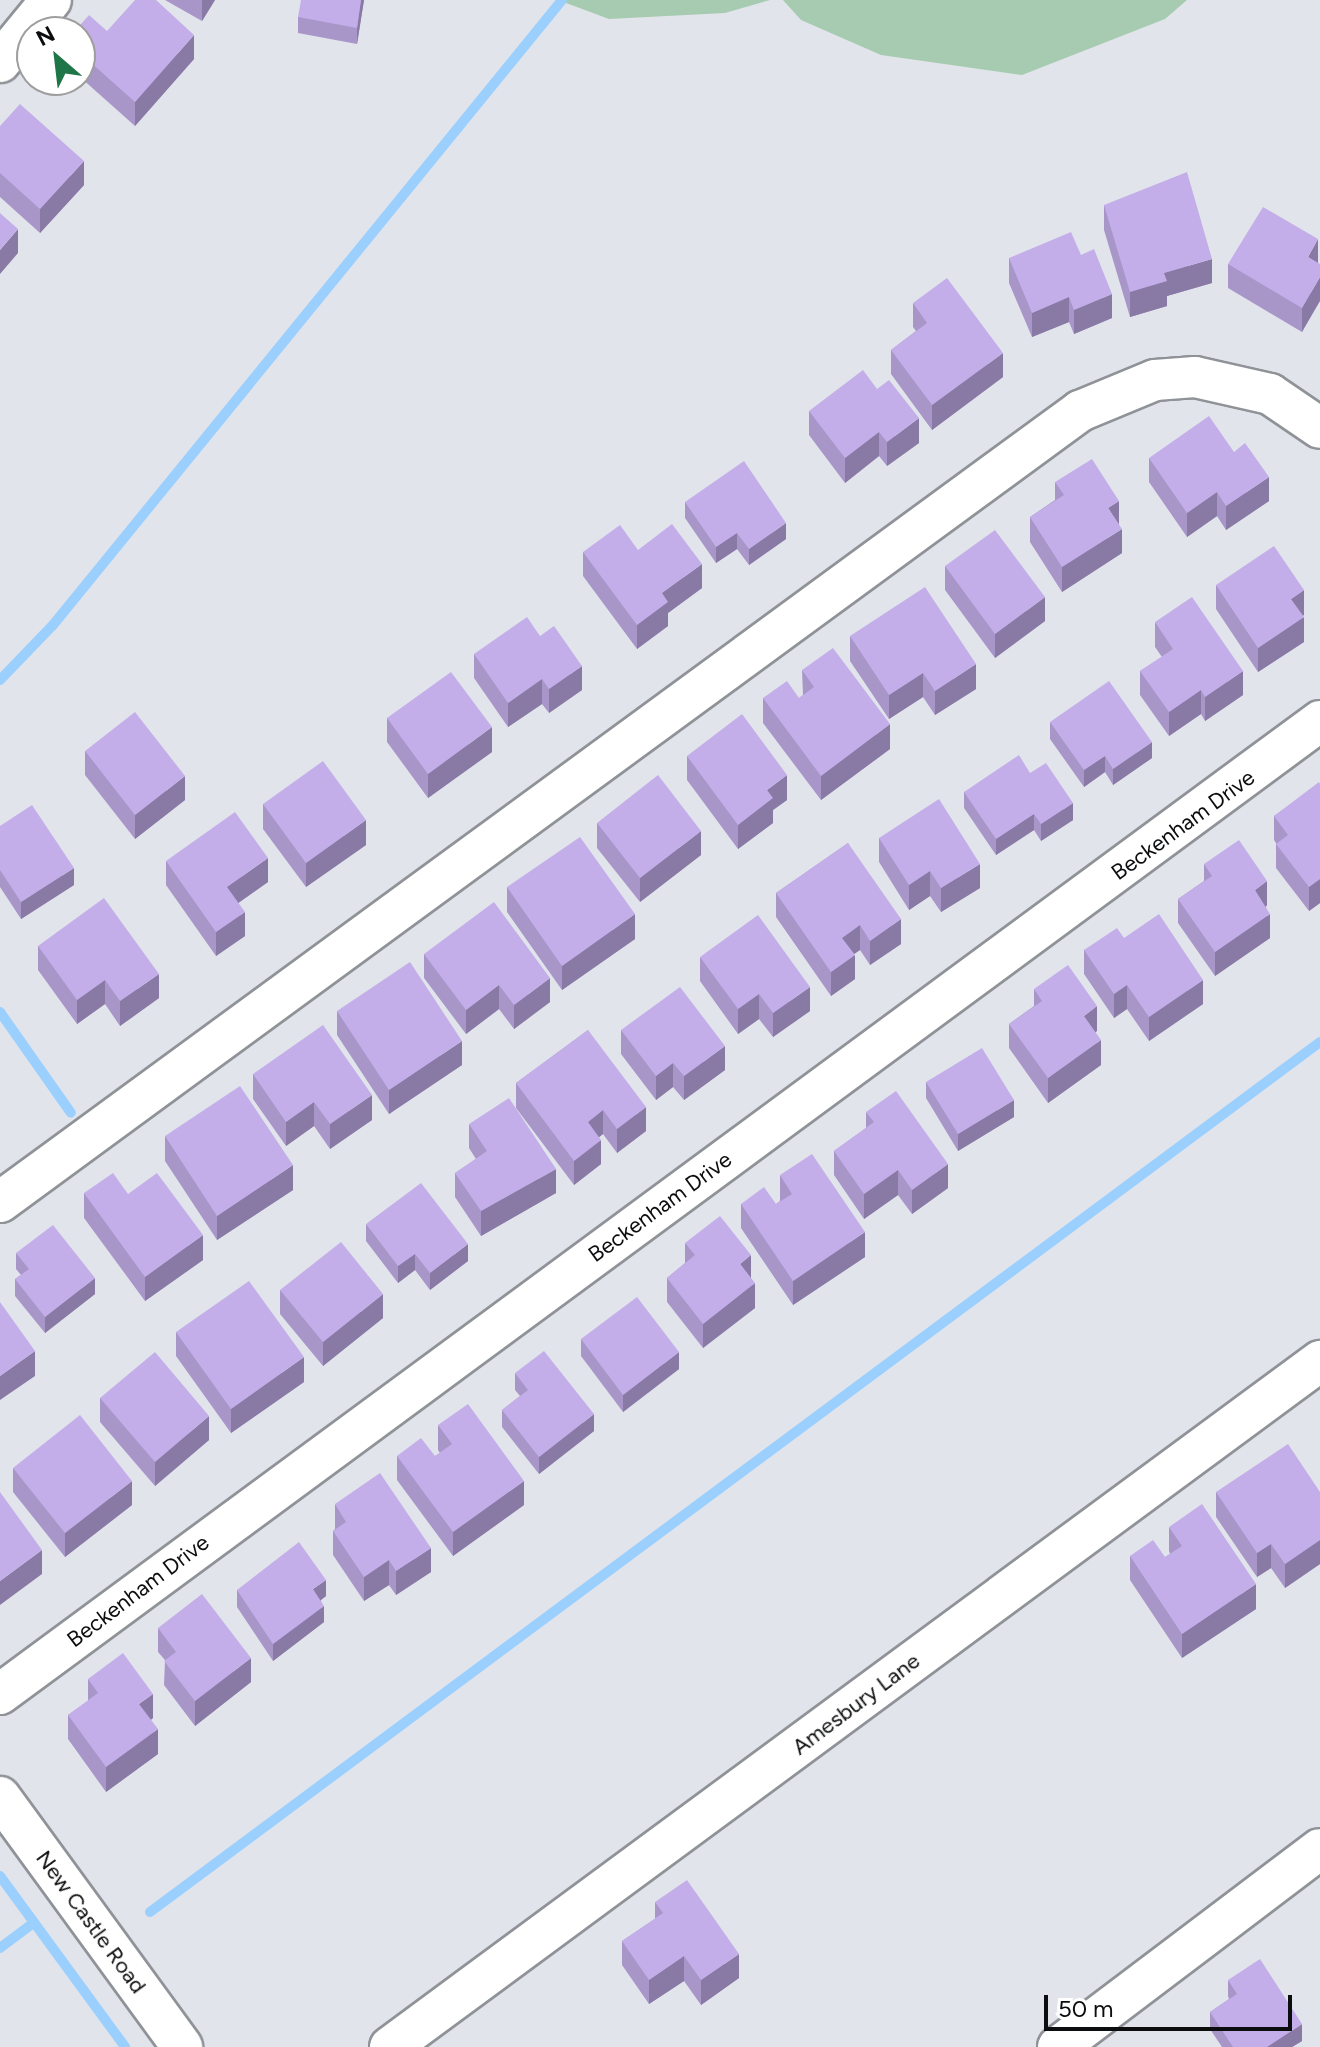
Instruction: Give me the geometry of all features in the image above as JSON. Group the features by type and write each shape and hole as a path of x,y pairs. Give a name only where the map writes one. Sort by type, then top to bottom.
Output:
{"street":[{"path":"0,62 51,0"},
{"path":"0,1202 1080,411 1155,380 1195,377 1270,394 1320,428"},
{"name":"Beckenham Drive","path":"0,1694 1320,721"},
{"name":"Amesbury Lane","path":"390,2047 1320,1361"},
{"name":"New Castle Road","path":"0,1797 182,2047"},
{"path":"1058,2047 1320,1849"}],"green space":[{"path":"558,0 770,0 725,13 609,19"},
{"path":"783,0 1187,0 1165,19 1022,75 881,55 801,20"}],"building":[{"path":"135,0 156,0 194,35 135,102 96,67 96,21 107,31"},
{"path":"301,0 361,0 357,28 298,17"},
{"path":"20,104 84,161 40,209 0,173 0,126"},
{"path":"1187,172 1212,259 1164,273 1167,281 1130,292 1104,205"},
{"path":"1263,207 1318,239 1308,257 1320,264 1320,277 1302,308 1228,264"},
{"path":"0,213 18,229 0,250"},
{"path":"1071,232 1081,255 1094,249 1112,294 1074,310 1069,297 1032,313 1009,258"},
{"path":"947,278 1003,353 932,405 891,350 927,323 913,303"},
{"path":"863,370 877,389 889,380 919,418 887,442 879,432 845,458 809,411"},
{"path":"1209,416 1234,452 1245,443 1269,477 1226,506 1217,492 1187,513 1149,458"},
{"path":"1092,459 1119,501 1108,508 1122,529 1062,567 1030,517 1064,495 1055,482"},
{"path":"744,461 786,523 749,549 737,533 716,547 685,502"},
{"path":"672,524 702,564 662,593 668,602 637,625 583,552 620,525 638,550"},
{"path":"995,530 1045,597 995,634 945,566"},
{"path":"1274,546 1304,590 1291,599 1304,617 1258,648 1216,585"},
{"path":"925,587 976,664 935,691 923,673 889,695 850,636"},
{"path":"1192,597 1243,671 1205,697 1201,690 1169,712 1140,671 1173,649 1155,622"},
{"path":"527,617 540,636 554,626 582,666 549,689 542,679 508,703 474,654"},
{"path":"833,648 890,724 821,776 763,698 787,681 799,698 814,687 802,670"},
{"path":"451,672 492,727 428,774 387,718"},
{"path":"1109,681 1152,742 1113,769 1105,756 1084,770 1050,722"},
{"path":"135,712 185,776 135,815 85,751"},
{"path":"742,714 787,775 767,790 773,798 738,825 687,756"},
{"path":"1019,755 1030,773 1046,763 1073,803 1041,824 1034,814 996,839 964,792"},
{"path":"323,761 366,820 306,863 263,804"},
{"path":"658,775 701,831 640,878 597,823"},
{"path":"1319,782 1320,879 1309,887 1276,844 1288,835 1274,816"},
{"path":"939,799 980,864 941,888 930,871 909,885 879,838"},
{"path":"32,805 74,868 21,902 0,870 0,826"},
{"path":"235,812 268,858 227,887 245,912 216,932 166,861"},
{"path":"580,837 635,914 562,966 507,887"},
{"path":"1239,840 1267,881 1255,890 1270,914 1215,952 1178,899 1212,876 1204,864"},
{"path":"848,843 901,919 870,941 860,925 842,938 855,955 831,972 776,893"},
{"path":"104,898 159,974 120,1001 105,980 77,1000 38,946"},
{"path":"494,902 550,978 514,1005 499,985 466,1010 424,954"},
{"path":"1159,914 1203,980 1149,1017 1127,985 1114,994 1084,950 1117,928 1124,938"},
{"path":"758,915 810,987 773,1013 759,994 738,1009 700,957"},
{"path":"410,962 462,1041 389,1090 337,1011"},
{"path":"1068,965 1097,1006 1084,1016 1101,1040 1048,1078 1009,1024 1042,1001 1034,989"},
{"path":"680,987 725,1046 684,1076 673,1063 656,1076 621,1030"},
{"path":"323,1025 372,1095 330,1124 314,1102 286,1122 253,1074"},
{"path":"588,1030 646,1107 617,1129 603,1110 588,1122 601,1140 574,1161 516,1083"},
{"path":"982,1048 1014,1100 958,1134 926,1082"},
{"path":"240,1086 293,1165 217,1216 165,1136"},
{"path":"896,1091 948,1164 912,1190 898,1170 864,1194 834,1151 874,1122 866,1112"},
{"path":"509,1098 556,1169 481,1211 455,1173 487,1151 469,1124"},
{"path":"812,1154 865,1232 793,1281 741,1204 764,1187 776,1204 792,1194 780,1175"},
{"path":"113,1173 128,1194 157,1173 203,1235 145,1277 84,1193"},
{"path":"421,1183 468,1244 430,1273 415,1254 398,1266 366,1224"},
{"path":"720,1216 751,1255 740,1264 755,1283 703,1324 667,1278 695,1255 685,1243"},
{"path":"53,1225 95,1278 45,1317 15,1279 29,1269 16,1253"},
{"path":"341,1242 383,1294 323,1342 280,1290"},
{"path":"249,1281 304,1357 231,1409 176,1332"},
{"path":"637,1297 679,1352 623,1395 581,1339"},
{"path":"0,1302 35,1351 0,1376"},
{"path":"544,1351 594,1414 539,1457 502,1410 528,1390 515,1373"},
{"path":"155,1352 209,1416 155,1462 100,1398"},
{"path":"468,1404 524,1481 453,1532 397,1456 421,1438 435,1456 452,1444 438,1425"},
{"path":"80,1415 132,1481 65,1533 13,1468"},
{"path":"1288,1444 1320,1492 1320,1540 1285,1564 1271,1544 1257,1553 1216,1492"},
{"path":"380,1473 431,1548 396,1571 389,1560 364,1577 333,1531 346,1522 335,1504"},
{"path":"0,1492 42,1550 0,1581"},
{"path":"1202,1504 1256,1584 1182,1634 1130,1556 1153,1540 1165,1557 1182,1546 1169,1527"},
{"path":"299,1542 326,1580 313,1589 324,1606 273,1644 237,1590"},
{"path":"202,1594 251,1658 195,1701 164,1661 176,1652 158,1628"},
{"path":"123,1653 153,1694 139,1704 158,1729 106,1767 68,1715 98,1693 88,1679"},
{"path":"687,1880 739,1954 701,1980 684,1956 649,1980 622,1941 663,1913 655,1902"},
{"path":"1260,1959 1302,2024 1267,2047 1233,2047 1210,2012 1237,1994 1228,1980"}],"waterway":[{"path":"0,680 53,625 562,0"},
{"path":"0,1012 71,1113"},
{"path":"150,1912 1320,1042"},
{"path":"0,1876 125,2047"},
{"path":"0,1948 32,1924"}]}
